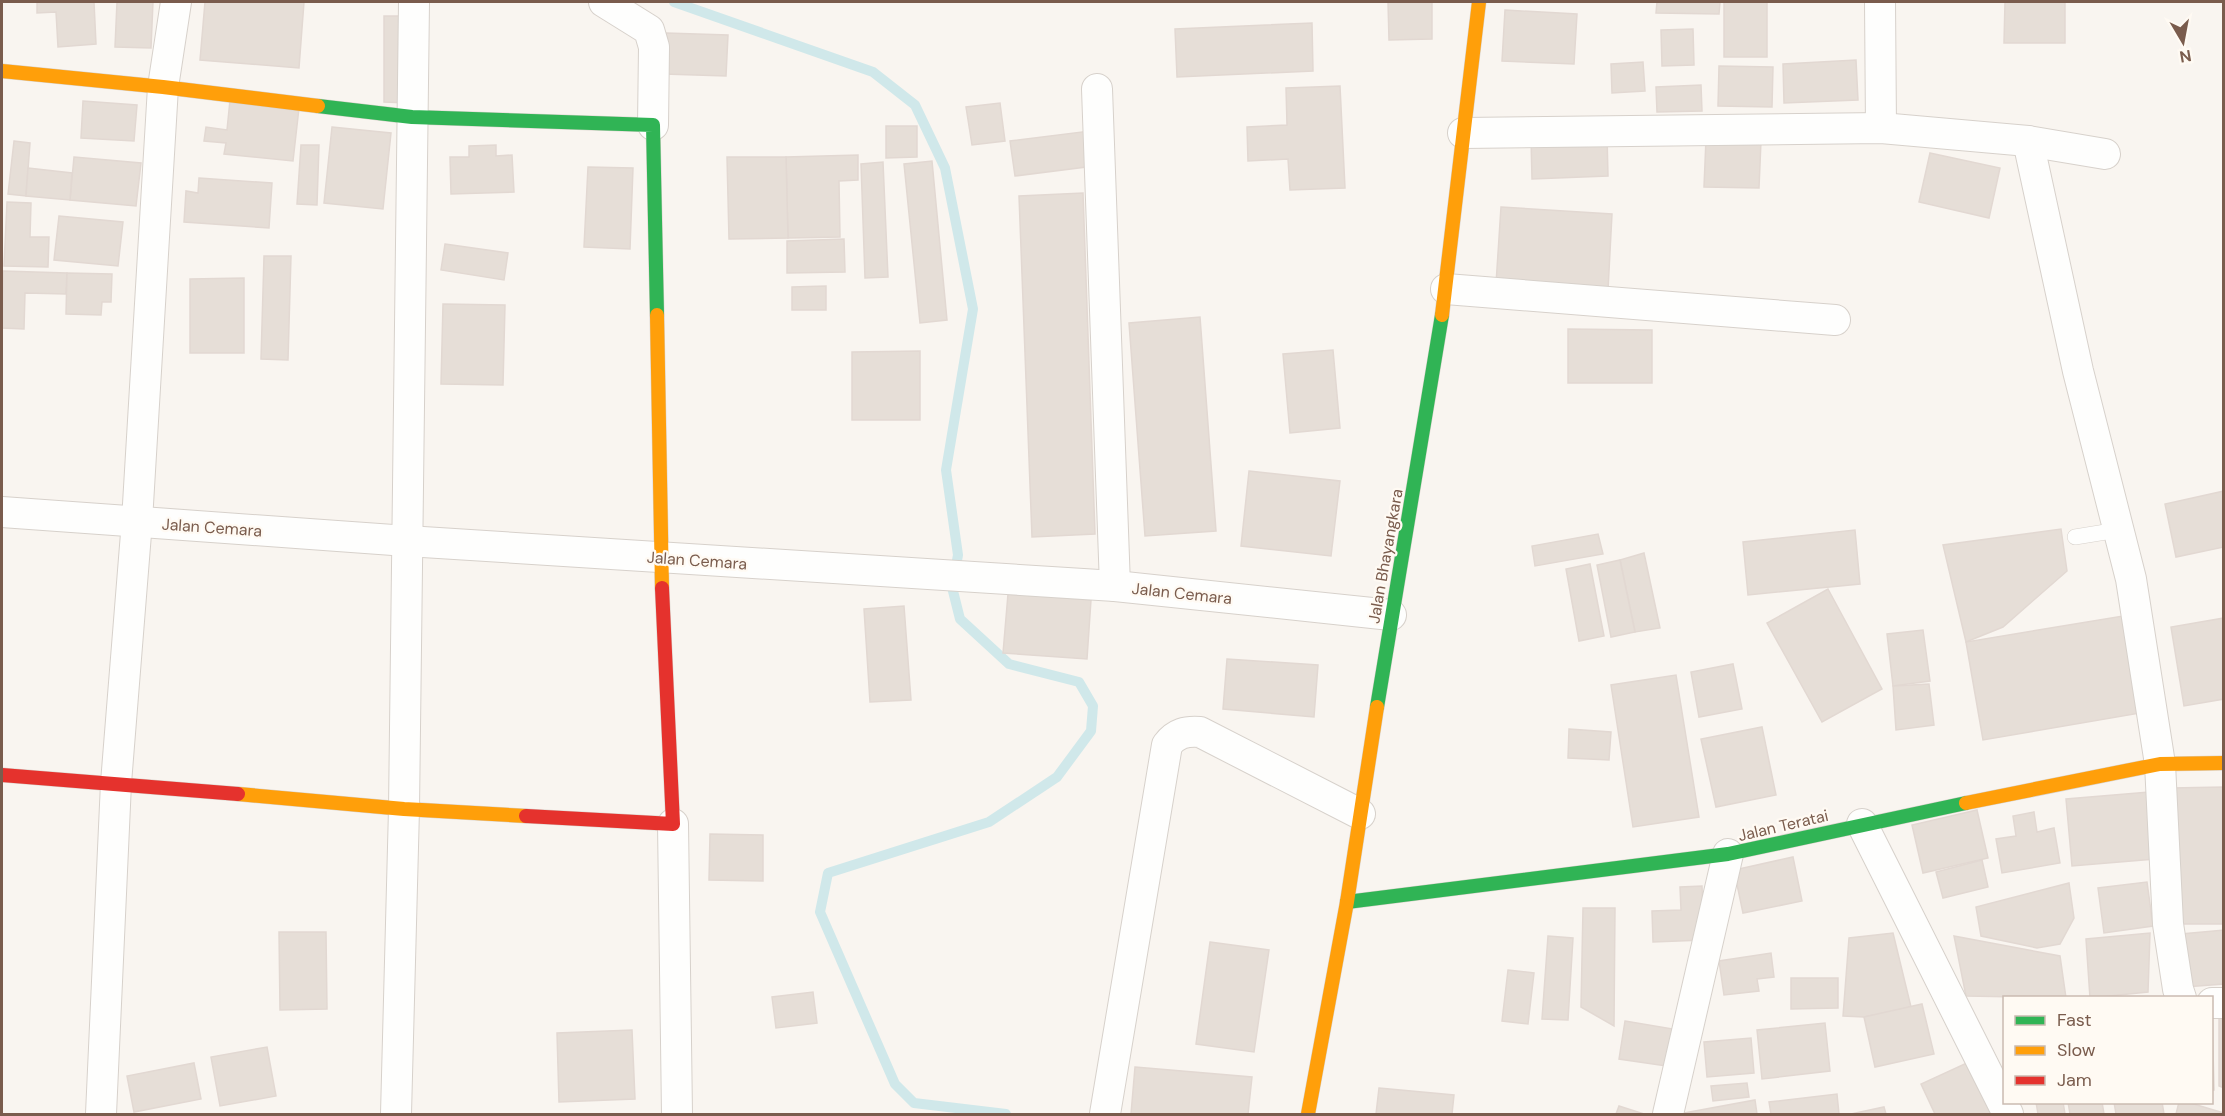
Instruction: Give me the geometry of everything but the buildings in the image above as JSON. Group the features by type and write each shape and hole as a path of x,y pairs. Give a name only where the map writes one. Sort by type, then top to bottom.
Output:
{"street":[{"path":"101,1114 116,783 137,521 163,87 176,2"},
{"path":"396,1114 404,809 414,2"},
{"path":"604,2 649,30 654,46 653,124 661,557 674,824 677,1114"},
{"name":"Jalan Bhayangkara","path":"1308,1114 1347,902 1391,615 1433,379 1446,290 1479,2"},
{"path":"1881,2 1881,128"},
{"path":"2,71 163,87 412,117 653,124"},
{"path":"1097,89 1115,586"},
{"path":"1463,133 1881,128 2028,141 2105,154"},
{"path":"2028,141 2078,371 2131,579 2160,764 2168,924 2180,996"},
{"path":"1446,290 1835,320"},
{"name":"Jalan Cemara","path":"2,512 406,541 1115,586 1391,615"},
{"path":"1105,1114 1167,745 1173,737 1190,731 1200,732 1360,814"},
{"name":"Jalan Teratai","path":"1347,902 1728,854 1862,824 2160,764 2223,763"},
{"path":"2,775 404,809 674,824"},
{"path":"1862,824 2008,1114"},
{"path":"1668,1114 1728,854"}],"lane":[{"path":"2075,537 2118,530"}],"waterway":[{"path":"674,2 873,72 915,105 945,168 973,309 946,470 958,555 952,587 960,619 1009,664 1079,682 1093,706 1091,731 1057,777 989,822 828,873 820,912 895,1084 914,1103 1006,1114"}],"traffic: fast":[{"path":"318,106 412,117 653,125 657,315"},
{"path":"1377,707 1442,315"},
{"path":"1347,902 1728,854 1966,803"}],"traffic: slow":[{"path":"1442,315 1479,2"},
{"path":"2,71 163,87 318,106"},
{"path":"657,315 662,588"},
{"path":"1308,1114 1347,902 1377,707"},
{"path":"1966,803 2160,764 2224,763"},
{"path":"238,794 404,809 526,816"}],"traffic: jam":[{"path":"526,816 673,824 662,588"},
{"path":"2,775 238,794"}]}
